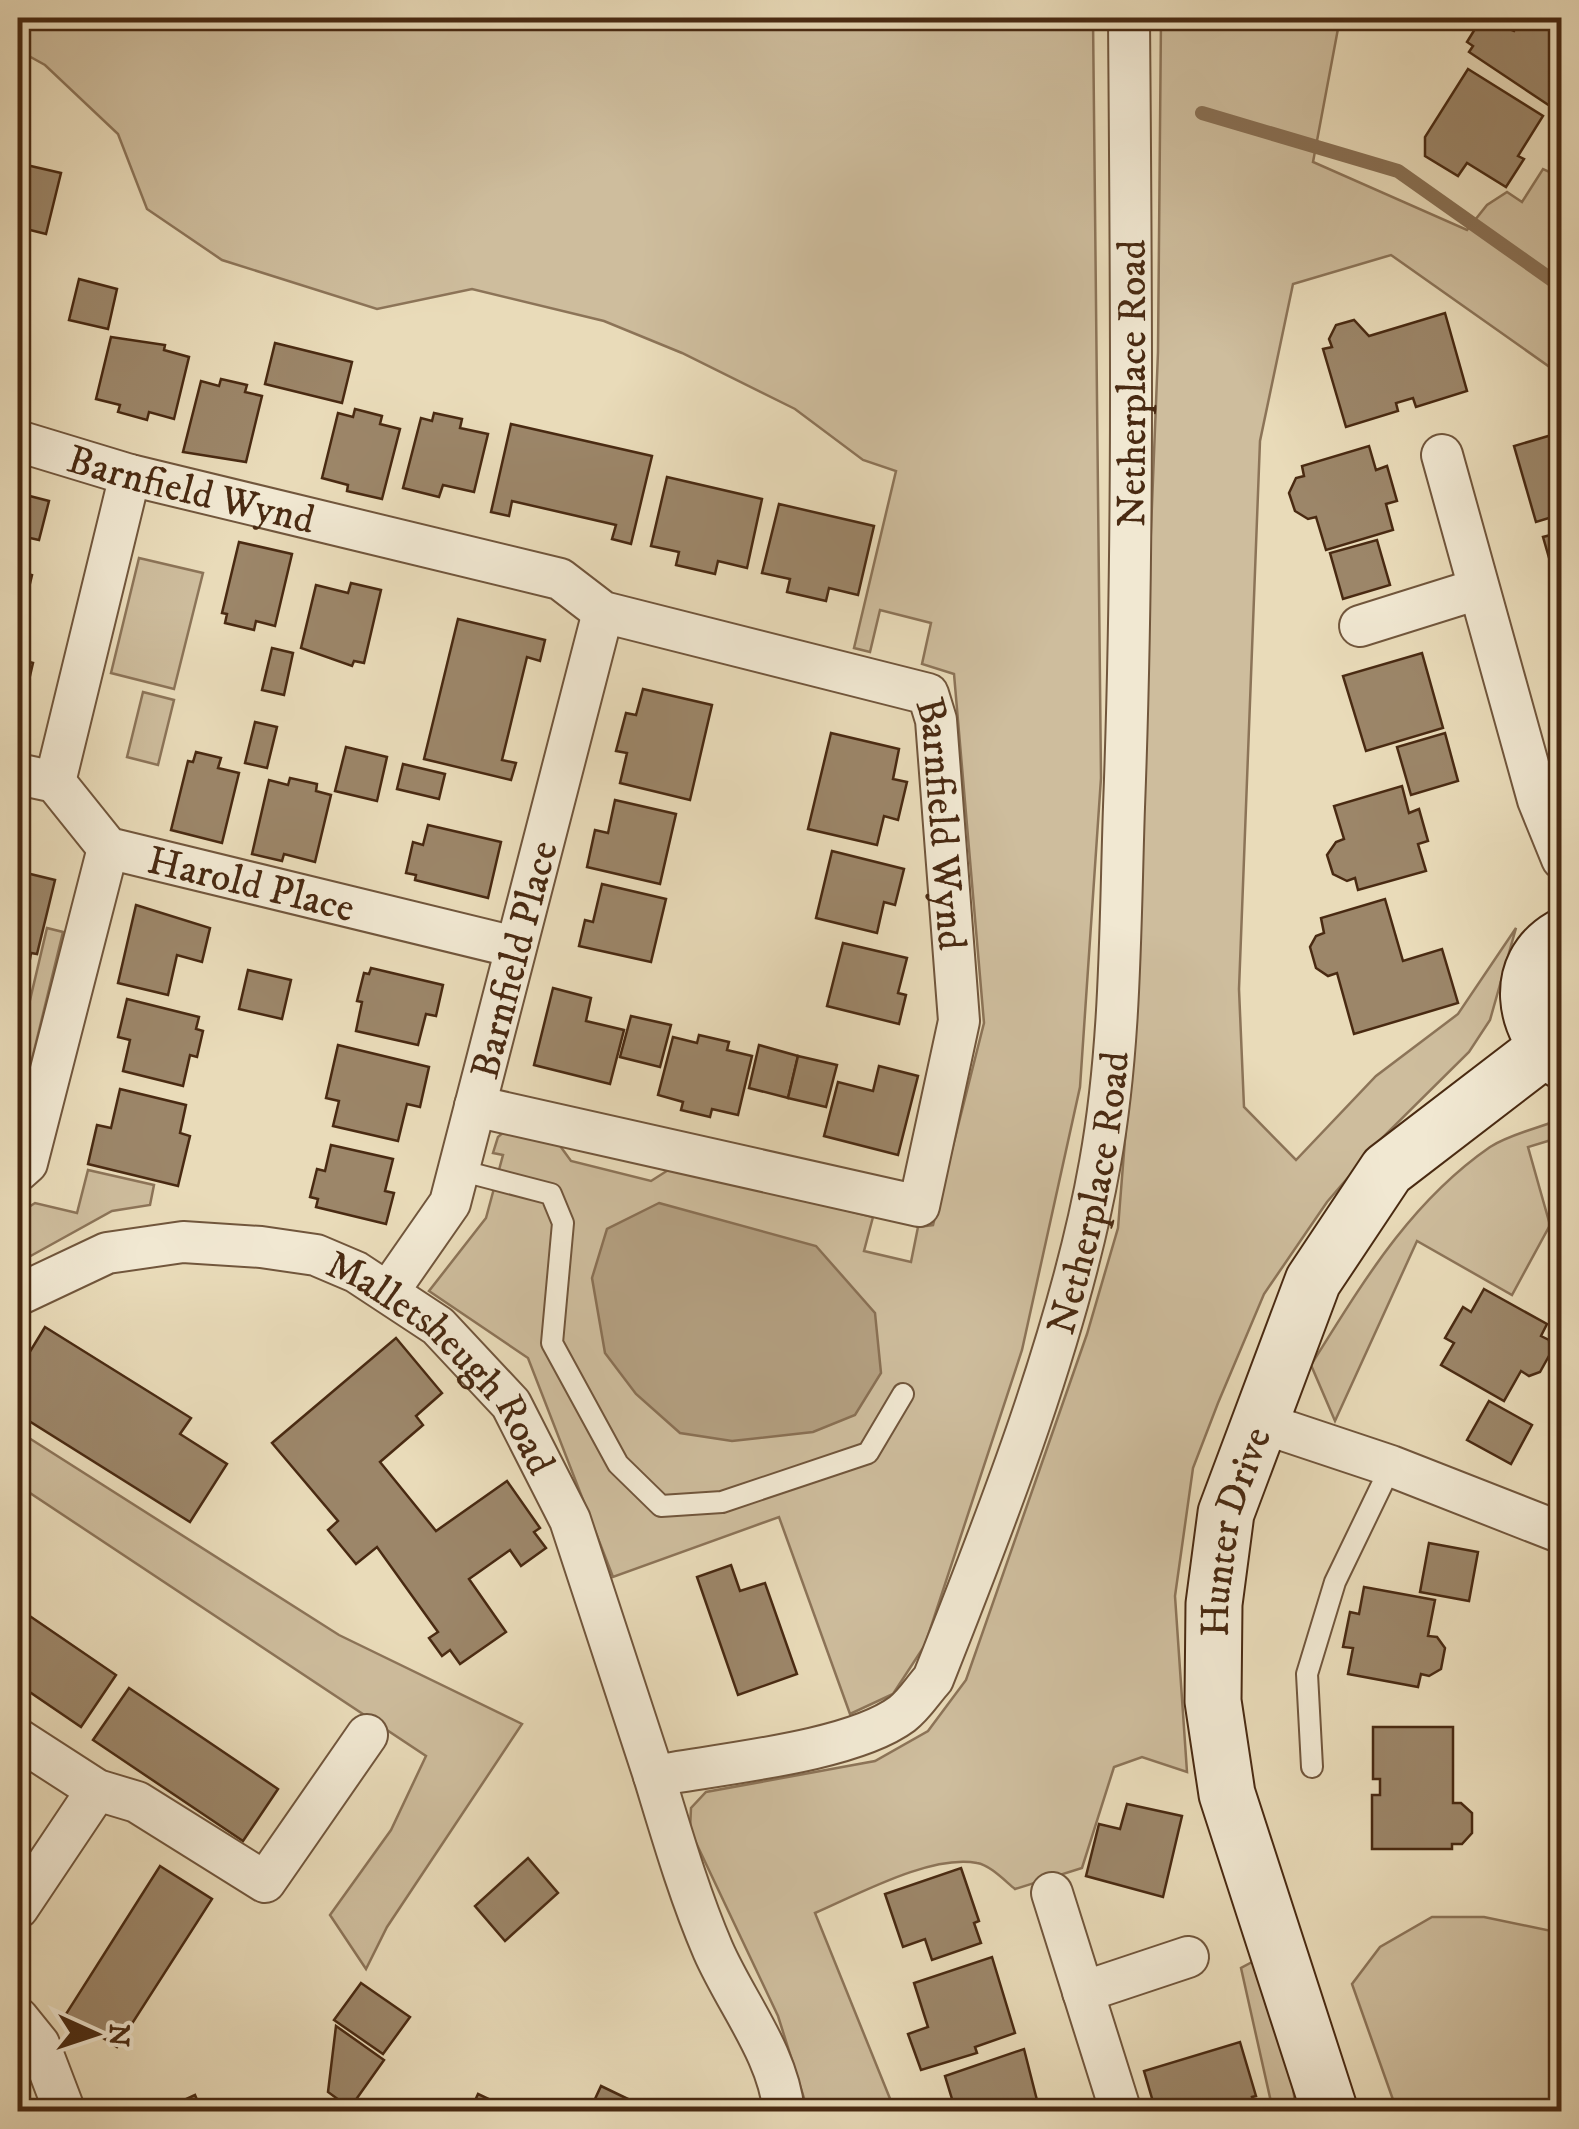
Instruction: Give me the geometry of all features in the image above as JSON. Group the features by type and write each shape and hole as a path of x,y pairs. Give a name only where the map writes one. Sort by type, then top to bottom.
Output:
{"street":[{"name":"Netherplace Road","path":"654,1776 821,1745 874,1728 903,1713 932,1678 1049,1357 1082,1249 1101,1159 1122,877 1132,562 1129,18"},
{"name":"Barnfield Wynd","path":"18,441 130,475 560,579 603,612 928,694 936,720 959,1021 920,1206 475,1106"},
{"path":"1442,455 1478,589 1550,797 1562,860"},
{"path":"36,778 130,475"},
{"path":"1360,626 1478,589"},
{"name":"Barnfield Place","path":"388,1292 450,1203 603,612"},
{"name":"Harold Place","path":"36,778 108,848 515,947"},
{"path":"18,1171 27,1163 108,848"},
{"name":"Hunter Drive","path":"1330,2112 1226,1794 1213,1701 1214,1604 1226,1513 1312,1280 1387,1170 1554,1054 1534,1028 1528,1005 1529,981 1538,959 1562,937"},
{"name":"Malletsheugh Road","path":"18,1295 107,1254 182,1242 316,1254 388,1292 438,1326 511,1404 570,1520 654,1776"},
{"path":"1258,1422 1390,1466 1562,1533"},
{"path":"18,1739 97,1790 136,1802 265,1882 367,1735"},
{"path":"654,1776 683,1874 714,1954 755,2028 784,2112"},
{"path":"18,1908 97,1790"},
{"path":"1052,1892 1122,2112"},
{"path":"1084,1992 1188,1957"},
{"path":"18,2018 40,2044 65,2112"}],"lane":[{"path":"459,1170 552,1194 563,1223 552,1343 618,1464 660,1506 722,1502 868,1453 903,1394"},
{"path":"1312,1767 1307,1674 1335,1582 1390,1466"}],"shaded area":[{"path":"18,18 1093,18 1101,778 1080,1087 1022,1350 925,1645 893,1694 850,1714 779,1517 613,1577 528,1358 429,1291 486,1218 503,1155 493,1153 498,1137 507,1129 555,1139 571,1161 651,1181 673,1167 873,1217 864,1251 911,1262 918,1227 933,1225 984,1023 954,674 922,664 931,623 880,610 870,652 854,648 896,471 863,460 795,409 682,353 604,321 472,289 377,309 222,260 147,209 118,134 45,65 18,50"},
{"path":"1161,18 1340,18 1313,162 1467,230 1487,205 1507,192 1522,202 1543,169 1561,177 1561,375 1391,255 1293,284 1260,441 1239,989 1244,1107 1296,1160 1376,1076 1458,1014 1516,928 1490,1020 1469,1052 1382,1138 1327,1202 1264,1294 1218,1403 1193,1468 1175,1596 1187,1772 1142,1757 1114,1767 1082,1868 1015,1889 982,1864 938,1864 894,1878 815,1913 895,2111 808,2111 778,2016 690,1830 691,1808 706,1792 875,1761 928,1731 966,1680 1087,1334 1118,1228 1129,1089 1158,352"},
{"path":"139,558 203,573 174,689 111,673"},
{"path":"143,692 174,700 158,765 127,757"},
{"path":"47,928 63,932 24,1092 18,1090 18,1051"},
{"path":"1561,1119 1561,1137 1528,1147 1550,1225 1512,1295 1417,1241 1335,1421 1311,1365 1389,1247 1435,1193 1490,1147"},
{"path":"88,1170 154,1185 150,1205 112,1211 18,1263 18,1214 35,1203 77,1213"},
{"path":"659,1203 816,1246 875,1313 881,1373 855,1415 813,1432 732,1441 680,1433 636,1394 605,1353 592,1278 607,1229"},
{"path":"18,1431 339,1635 522,1724 387,1927 366,1969 330,1915 391,1830 426,1756 18,1485"},
{"path":"1432,1917 1484,1917 1561,1933 1561,2111 1397,2111 1352,1984 1380,1947"},
{"path":"1254,1961 1293,2087 1296,2111 1273,2111 1241,1968"}],"building":[{"path":"1522,18 1554,18 1562,22 1562,95 1553,108 1469,52 1473,46 1467,42 1478,24 1484,28 1488,20 1514,31"},
{"path":"1468,69 1543,116 1518,156 1524,159 1506,187 1467,163 1458,176 1425,156 1425,137"},
{"path":"22,164 61,173 46,234 18,227"},
{"path":"79,279 117,289 108,329 69,320"},
{"path":"1445,313 1467,391 1416,407 1413,398 1396,403 1398,411 1346,427 1323,349 1332,347 1329,339 1336,325 1354,320 1369,336"},
{"path":"111,337 165,345 164,350 189,357 174,419 149,412 147,420 118,412 120,405 96,399"},
{"path":"275,343 352,362 342,403 265,384"},
{"path":"221,379 247,385 245,392 262,396 246,462 183,452 201,381 219,386"},
{"path":"355,409 382,416 380,424 400,429 382,499 347,491 348,485 322,478 338,413 353,417"},
{"path":"434,413 462,419 460,428 488,434 474,492 443,485 439,497 403,488 421,418 432,421"},
{"path":"511,424 652,456 631,544 612,539 616,525 512,501 509,516 491,512"},
{"path":"1562,432 1562,514 1536,522 1514,446"},
{"path":"1369,446 1376,470 1387,466 1397,501 1386,504 1393,530 1326,550 1316,517 1308,519 1295,511 1289,493 1296,478 1304,476 1302,466"},
{"path":"667,477 762,499 747,568 718,561 715,574 676,565 679,552 651,546"},
{"path":"18,493 49,501 39,540 21,536 18,553"},
{"path":"779,504 874,526 858,595 829,588 826,601 787,592 790,579 762,573"},
{"path":"1562,532 1562,603 1543,537"},
{"path":"1377,540 1390,585 1343,599 1330,553"},
{"path":"239,542 292,554 275,626 256,621 254,630 225,623 227,614 222,613"},
{"path":"18,571 32,575 22,617 18,616"},
{"path":"351,583 381,590 364,663 354,661 352,666 301,648 316,585 348,593"},
{"path":"458,619 545,640 540,661 527,657 502,760 516,763 511,780 424,759"},
{"path":"272,648 293,653 284,695 262,690"},
{"path":"1422,653 1443,728 1366,751 1343,676"},
{"path":"18,659 33,663 18,728"},
{"path":"643,689 712,705 690,800 620,783 627,753 616,751 626,713 636,715"},
{"path":"255,722 277,727 267,768 245,763"},
{"path":"831,733 899,749 893,779 907,782 898,820 884,816 877,845 808,829"},
{"path":"1445,733 1458,781 1411,795 1397,747"},
{"path":"346,747 387,757 377,801 335,791"},
{"path":"196,752 221,758 218,768 239,773 222,843 171,830 188,761 193,762"},
{"path":"403,764 445,774 439,799 397,789"},
{"path":"290,778 317,784 316,791 331,795 315,862 284,854 282,861 252,854 269,780 288,785"},
{"path":"1402,786 1409,813 1419,809 1428,841 1418,844 1426,871 1358,890 1355,878 1347,881 1333,874 1327,855 1336,842 1344,839 1334,806"},
{"path":"615,800 676,814 660,884 587,867 595,830 608,833"},
{"path":"428,825 501,842 488,898 415,880 416,875 406,873 413,842 423,845"},
{"path":"832,851 904,869 895,905 884,902 877,933 816,918"},
{"path":"18,871 55,880 37,954 31,953 30,959 18,956"},
{"path":"602,884 666,899 651,962 579,946 585,920 593,922"},
{"path":"1385,899 1403,961 1442,949 1458,1003 1354,1034 1337,973 1328,976 1316,968 1310,947 1316,936 1324,933 1321,918"},
{"path":"136,905 210,928 202,962 177,955 168,995 118,983"},
{"path":"843,943 907,958 898,993 906,995 899,1024 827,1006"},
{"path":"371,968 443,985 436,1016 426,1014 418,1045 356,1031 362,1002 357,1001 364,973 369,974"},
{"path":"248,970 291,980 282,1019 239,1009"},
{"path":"553,988 591,998 586,1021 624,1030 610,1084 534,1065"},
{"path":"127,999 199,1017 196,1029 203,1031 197,1057 190,1055 183,1086 123,1071 130,1040 118,1037"},
{"path":"631,1016 671,1025 660,1067 620,1057"},
{"path":"699,1035 729,1042 727,1050 752,1056 738,1115 712,1109 710,1117 681,1110 683,1102 658,1095 673,1037 697,1043"},
{"path":"338,1045 429,1067 420,1107 407,1104 398,1141 333,1126 339,1101 326,1098"},
{"path":"759,1045 798,1056 788,1098 749,1088"},
{"path":"798,1056 837,1065 826,1107 788,1098"},
{"path":"879,1066 918,1076 898,1155 824,1136 838,1082 873,1091"},
{"path":"120,1089 186,1105 180,1133 190,1136 178,1186 88,1164 97,1125 111,1128"},
{"path":"331,1145 393,1159 385,1191 394,1193 386,1224 316,1207 318,1199 310,1197 317,1169 325,1171"},
{"path":"1484,1289 1547,1324 1541,1336 1549,1340 1550,1354 1540,1372 1529,1376 1521,1371 1504,1401 1441,1365 1454,1343 1445,1338 1463,1307 1471,1312"},
{"path":"45,1327 191,1418 180,1434 227,1464 190,1522 18,1414 18,1371"},
{"path":"396,1338 442,1393 416,1416 423,1425 380,1462 436,1531 507,1481 540,1528 534,1532 546,1548 521,1566 510,1550 469,1579 506,1632 460,1664 450,1650 442,1656 429,1638 438,1632 377,1547 356,1564 328,1530 338,1521 272,1443"},
{"path":"1489,1401 1532,1425 1511,1464 1467,1440"},
{"path":"1429,1543 1478,1552 1469,1601 1420,1592"},
{"path":"731,1565 740,1591 765,1583 797,1674 738,1695 697,1577"},
{"path":"1364,1587 1435,1600 1428,1636 1437,1637 1445,1648 1441,1669 1429,1676 1421,1674 1418,1687 1348,1674 1353,1648 1343,1647 1350,1612 1359,1614"},
{"path":"18,1608 116,1675 81,1727 18,1684"},
{"path":"129,1688 278,1789 243,1841 93,1740"},
{"path":"1373,1727 1453,1727 1453,1803 1461,1803 1472,1813 1472,1833 1462,1844 1452,1844 1452,1849 1372,1849 1372,1795 1380,1795 1380,1779 1373,1779"},
{"path":"1127,1804 1182,1816 1163,1897 1086,1876 1099,1824 1120,1829"},
{"path":"528,1858 558,1893 505,1941 475,1906"},
{"path":"160,1866 212,1899 117,2047 66,2014"},
{"path":"961,1868 979,1921 974,1923 981,1943 932,1960 925,1939 903,1947 885,1894"},
{"path":"992,1957 1015,2033 975,2047 977,2053 921,2070 908,2034 928,2027 914,1983"},
{"path":"361,1983 410,2017 383,2054 334,2020"},
{"path":"336,2026 384,2060 350,2108 328,2092"},
{"path":"1240,2042 1256,2096 1252,2097 1256,2112 1156,2112 1144,2071"},
{"path":"1024,2049 1040,2112 956,2112 945,2076"},
{"path":"601,2086 655,2112 589,2112"},
{"path":"478,2094 516,2112 470,2112"},
{"path":"195,2095 202,2112 158,2112"}],"waterway":[{"path":"1202,113 1398,171 1562,287"}]}
